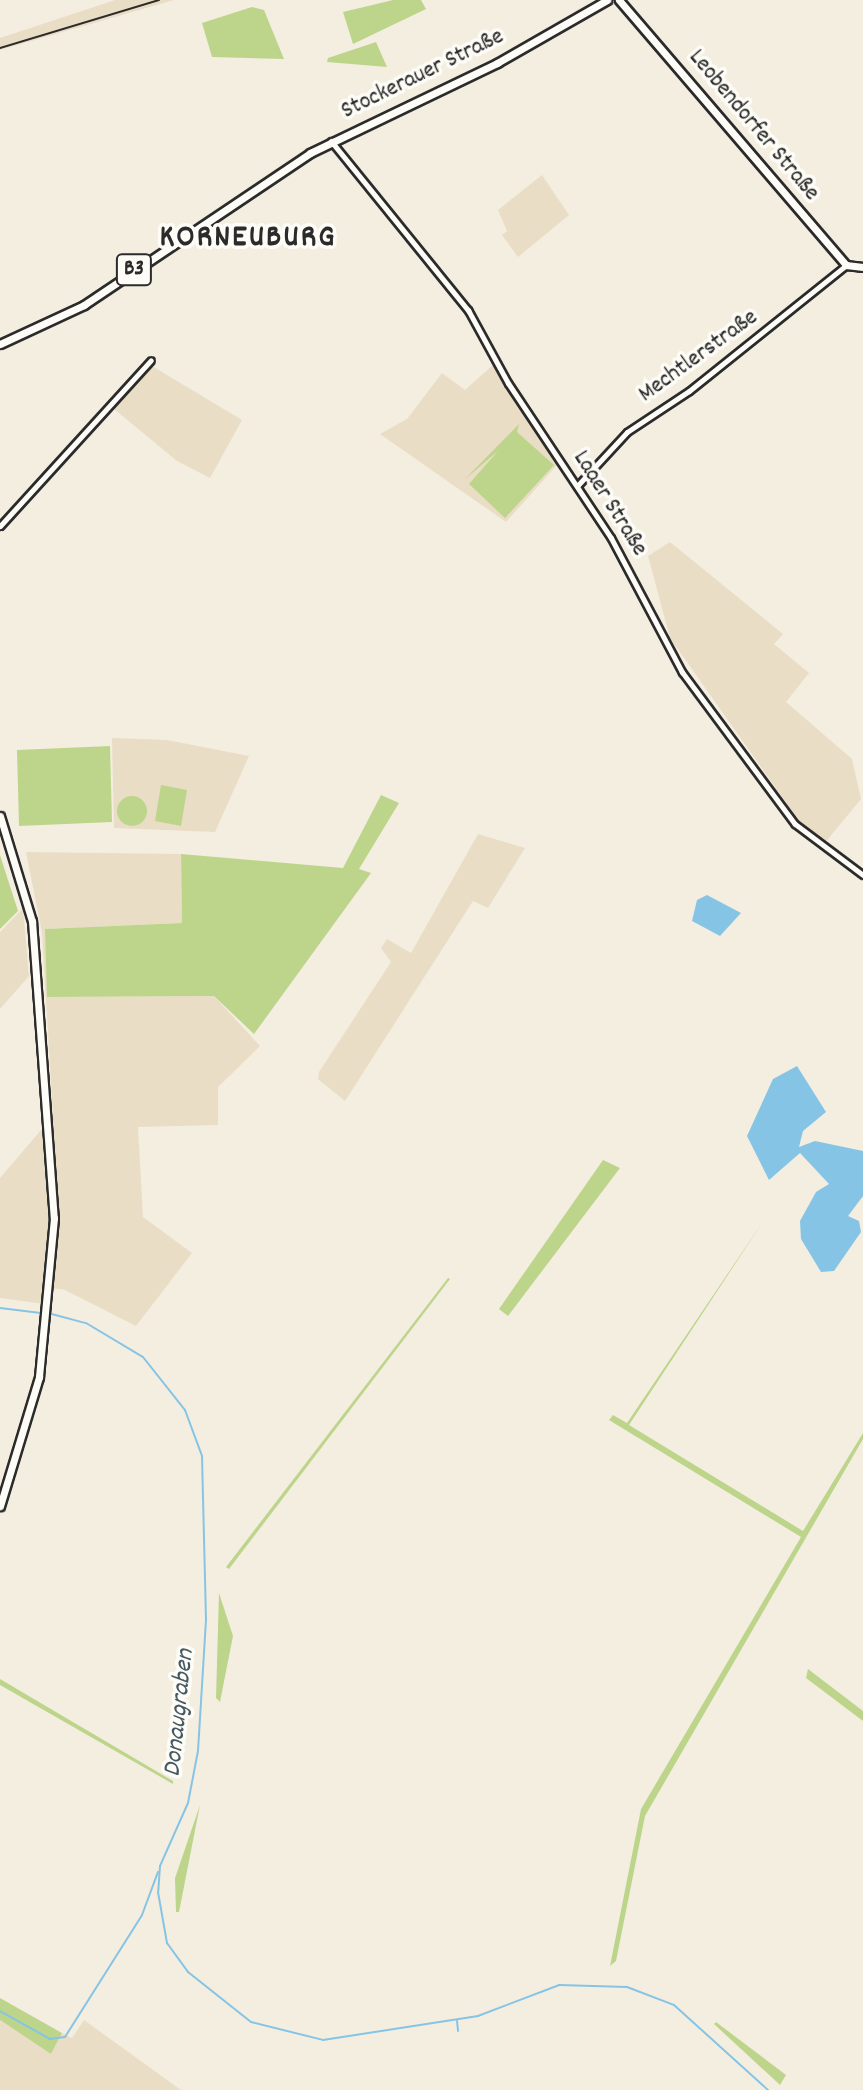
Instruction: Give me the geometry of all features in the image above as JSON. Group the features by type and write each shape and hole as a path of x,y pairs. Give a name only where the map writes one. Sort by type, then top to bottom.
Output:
{"main road":[{"name":"Stockerauer Straße","path":"0,344 84,305 183,236 331,141 508,57 607,0"},
{"name":"Leobendorfer Straße","path":"619,0 846,265"},
{"path":"846,265 863,267"},
{"path":"0,816 32,921 54,1204 50,1304 33,1404 0,1506"}],"street":[{"name":"Laaer Straße","path":"331,141 468,310 508,383 578,485 690,682 795,824 863,875"},
{"name":"Mechtlerstraße","path":"578,485 627,432 689,391 846,265"},
{"path":"0,526 151,360"}],"shaded area":[{"path":"115,0 174,0 0,50 0,38"},
{"path":"542,175 569,215 518,257 502,235 507,231 498,210"},
{"path":"493,365 557,465 506,522 380,434 407,419 442,373 465,390"},
{"path":"152,366 242,420 210,478 177,461 114,409"},
{"path":"670,542 783,634 774,644 809,673 786,702 852,759 861,799 824,844 797,818 670,638 648,556"},
{"path":"112,738 167,740 249,756 215,832 114,828"},
{"path":"478,834 525,848 488,908 473,901 345,1101 318,1079 319,1072 391,962 381,948 387,939 411,953"},
{"path":"26,852 181,854 182,923 46,929 48,997 214,996 260,1046 218,1087 218,1125 138,1127 143,1217 192,1253 136,1326 65,1290 46,1287 45,1304 0,1298 0,1178 53,1116 42,933"},
{"path":"23,908 29,976 0,1009 0,932"},
{"path":"0,2020 51,2054 62,2033 72,2038 84,2020 181,2090 0,2090"}],"green space":[{"path":"393,0 421,0 426,9 353,44 343,12"},
{"path":"252,7 264,10 284,59 212,57 202,23"},
{"path":"376,42 387,67 327,62 328,58"},
{"path":"519,424 517,432 554,465 505,518 469,484 498,451 464,480"},
{"path":"110,746 112,822 19,826 17,750"},
{"path":"161,785 187,790 181,826 155,821"},
{"path":"381,795 399,803 359,869 371,873 254,1034 214,996 47,997 45,929 182,923 181,854 343,868"},
{"path":"132,796 143,800 147,811 143,822 132,826 121,822 117,811 121,800"},
{"path":"0,855 18,911 0,929"},
{"path":"603,1160 620,1168 508,1316 499,1309"},
{"path":"768,1214 629,1425 803,1531 863,1433 863,1439 645,1816 616,1961 610,1966 641,1809 801,1537 609,1420 613,1415 627,1423"},
{"path":"448,1278 229,1569 226,1567"},
{"path":"219,1593 233,1636 220,1702 216,1698"},
{"path":"808,1669 863,1711 863,1721 806,1678"},
{"path":"0,1679 173,1781 173,1784 0,1685"},
{"path":"200,1805 179,1912 176,1912 175,1878"},
{"path":"0,1998 62,2033 51,2054 0,2020"},
{"path":"716,2022 786,2075 780,2085 714,2024"}],"water":[{"path":"707,895 741,913 720,936 692,921 697,900"},
{"path":"797,1066 826,1112 803,1131 799,1147 815,1141 863,1151 863,1196 848,1216 859,1221 861,1232 834,1271 821,1272 801,1239 800,1221 816,1192 829,1184 800,1153 769,1180 747,1136 773,1079"}],"waterway":[{"name":"Donaugraben","path":"0,1308 41,1313"},
{"name":"Donaugraben","path":"48,1313 86,1323 143,1357 185,1410 202,1456 206,1620 198,1751 188,1803 160,1866 158,1892 167,1943 188,1972 251,2022 323,2040 478,2016 559,1985 627,1987 674,2005 768,2090"},
{"path":"0,2011 50,2039 65,2037 142,1915 158,1872"},
{"path":"457,2021 458,2031"}],"railway":[{"path":"0,48 159,0"}],"district":[{"name":"KORNEUBURG","path":"248,239"}]}
